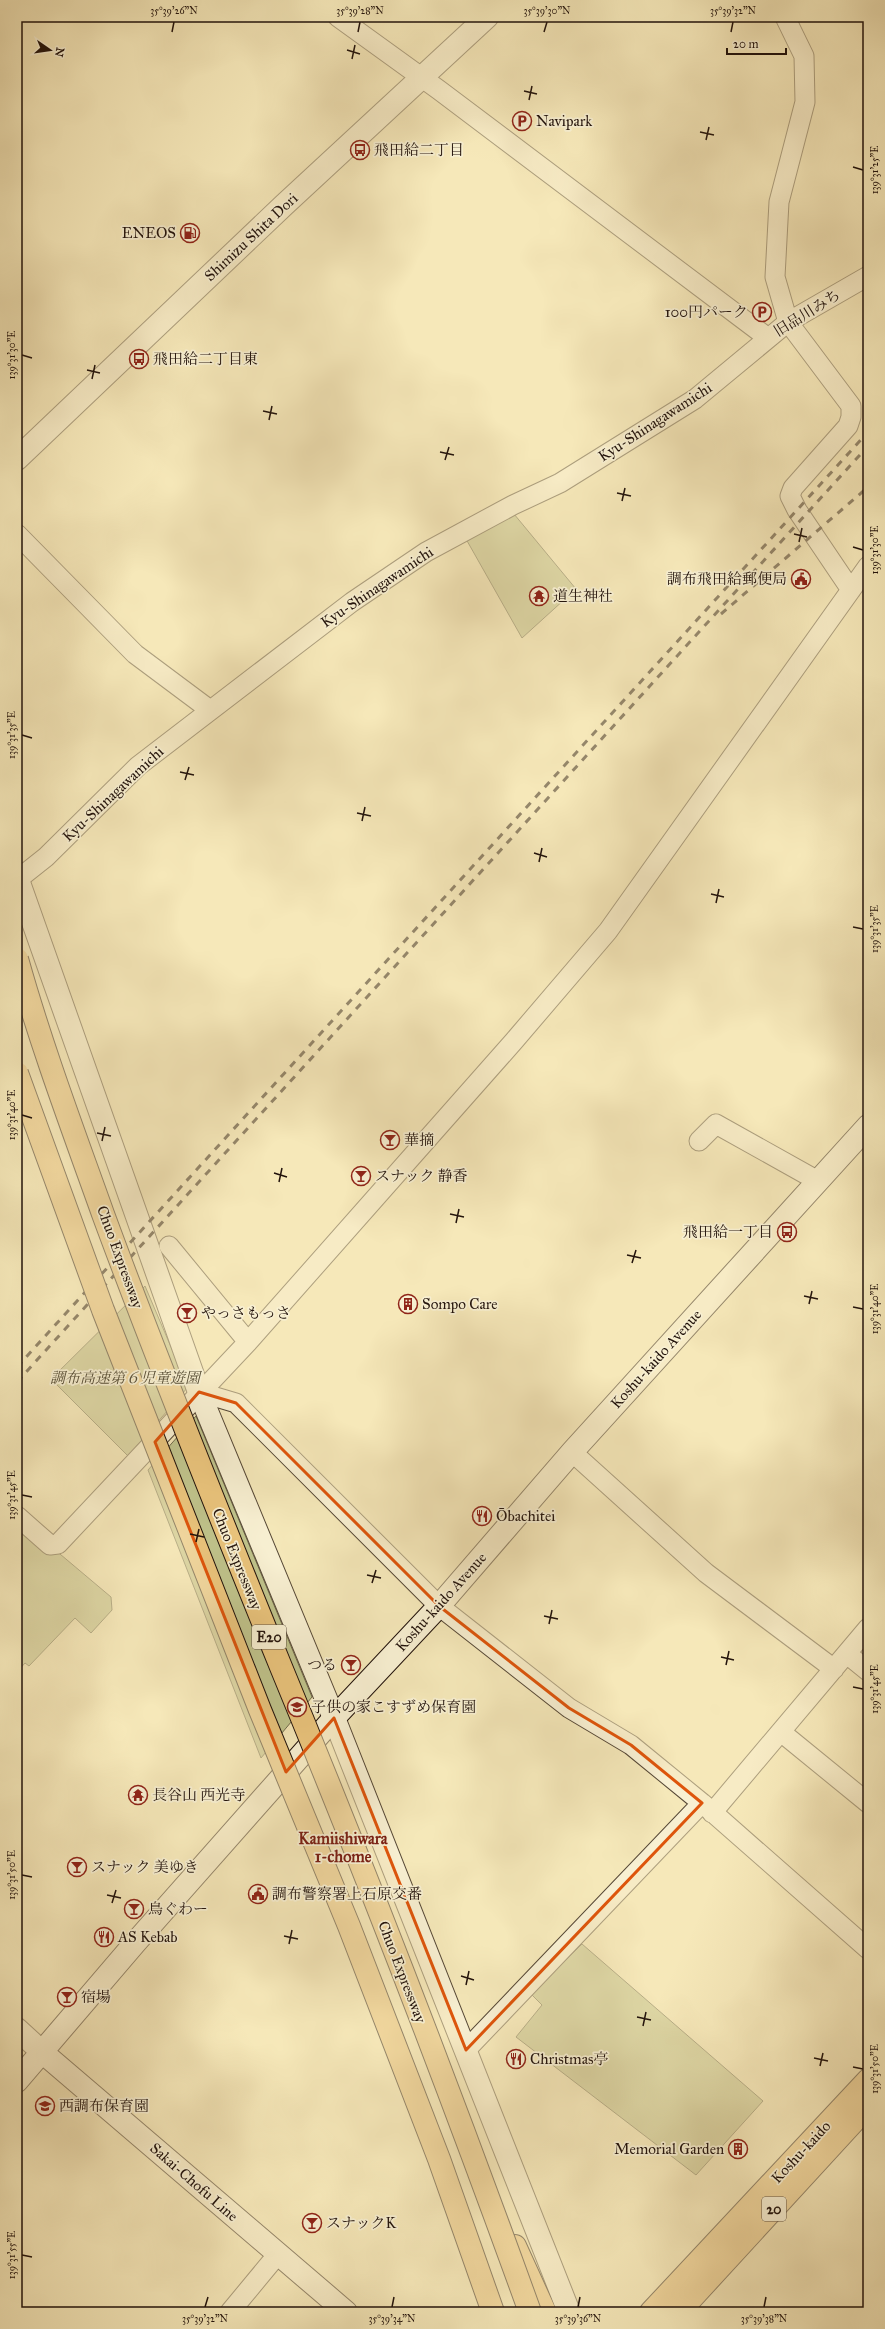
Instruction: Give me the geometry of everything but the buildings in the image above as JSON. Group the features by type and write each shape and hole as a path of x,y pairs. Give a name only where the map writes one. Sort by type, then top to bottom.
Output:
{"highway":[{"name":"Chuo Expressway","path":"17,959 81,1152 136,1302 198,1465 294,1699 471,2148 530,2312"},
{"name":"E20","path":"17,1073 103,1310 255,1695 349,1926 436,2152 493,2312"},
{"name":"Koshu-kaido","path":"651,2312 868,2080"},
{"name":"Koshu-kaido","path":"679,2312 868,2106"},
{"path":"471,2148 545,2312"}],"street":[{"path":"338,17 422,77 768,338"},
{"name":"Shimizu Shita Dori","path":"17,459 284,205 487,17"},
{"path":"785,17 804,56 805,102 779,202 775,277 788,322 850,406 851,417 848,426 793,488 790,496 797,510 851,590"},
{"name":"旧品川みち","path":"768,338 788,322 868,276"},
{"name":"Kyu-Shinagawamichi","path":"17,879 46,857 138,766 352,602 401,569 472,527 560,483 695,399 768,338"},
{"path":"17,534 135,654 210,710"},
{"path":"17,1516 50,1545 58,1544 136,1463 200,1392 248,1342 514,1042 608,931 868,566"},
{"path":"17,879 200,1392 334,1718 569,2312"},
{"path":"699,1141 716,1124 818,1181"},
{"name":"Koshu-kaido Avenue","path":"17,2081 334,1718 439,1606 572,1452 868,1127"},
{"path":"169,1246 248,1342"},
{"path":"200,1392 236,1402 439,1606 569,1708 631,1745 707,1808 868,1949"},
{"path":"572,1452 706,1573 834,1669"},
{"path":"466,2050 781,1732 868,1628"},
{"path":"847,1654 868,1671"},
{"path":"781,1732 868,1803"},
{"name":"Sakai-Chofu Line","path":"17,2029 346,2312"},
{"path":"230,2312 278,2254"}],"highlighted area":[{"path":"199,1392 236,1403 439,1606 569,1708 631,1745 702,1803 466,2050 334,1718 286,1772 155,1442"}],"green space":[{"path":"514,514 576,589 522,638 466,539"},
{"name":"調布高速第６児童遊園","path":"145,1286 188,1387 128,1456 51,1379"},
{"name":"調布高速第６児童遊園","path":"196,1416 312,1697 261,1758 148,1470"},
{"path":"22,1522 111,1597 112,1610 91,1633 75,1618 29,1666 25,1663 17,1672 17,1528"},
{"path":"582,1944 763,2101 696,2175 516,2037 542,2005 531,1994"}],"railway":[{"path":"17,1367 868,432"},
{"path":"17,1382 868,446"},
{"path":"721,614 868,487"}],"place":[{"name":"Navipark","path":"522,121"},
{"name":"飛田給二丁目","path":"360,150"},
{"name":"ENEOS","path":"190,233"},
{"name":"100円パーク","path":"762,312"},
{"name":"飛田給二丁目東","path":"139,359"},
{"name":"調布飛田給郵便局","path":"801,579"},
{"name":"道生神社","path":"539,596"},
{"name":"華摘","path":"390,1140"},
{"name":"スナック 静香","path":"361,1176"},
{"name":"飛田給一丁目","path":"787,1232"},
{"name":"Sompo Care","path":"408,1304"},
{"name":"やっさもっさ","path":"187,1313"},
{"name":"Ōbachitei","path":"482,1516"},
{"name":"つる","path":"351,1665"},
{"name":"子供の家こすずめ保育園","path":"297,1707"},
{"name":"長谷山 西光寺","path":"138,1795"},
{"name":"スナック 美ゆき","path":"77,1867"},
{"name":"調布警察署上石原交番","path":"258,1894"},
{"name":"鳥ぐわー","path":"134,1909"},
{"name":"AS Kebab","path":"104,1937"},
{"name":"宿場","path":"67,1997"},
{"name":"Christmas亭","path":"516,2059"},
{"name":"西調布保育園","path":"45,2106"},
{"name":"Memorial Garden","path":"738,2149"},
{"name":"スナックK","path":"312,2223"}],"district":[{"name":"Kamiishiwara 1-chome","path":"343,1847"}]}
